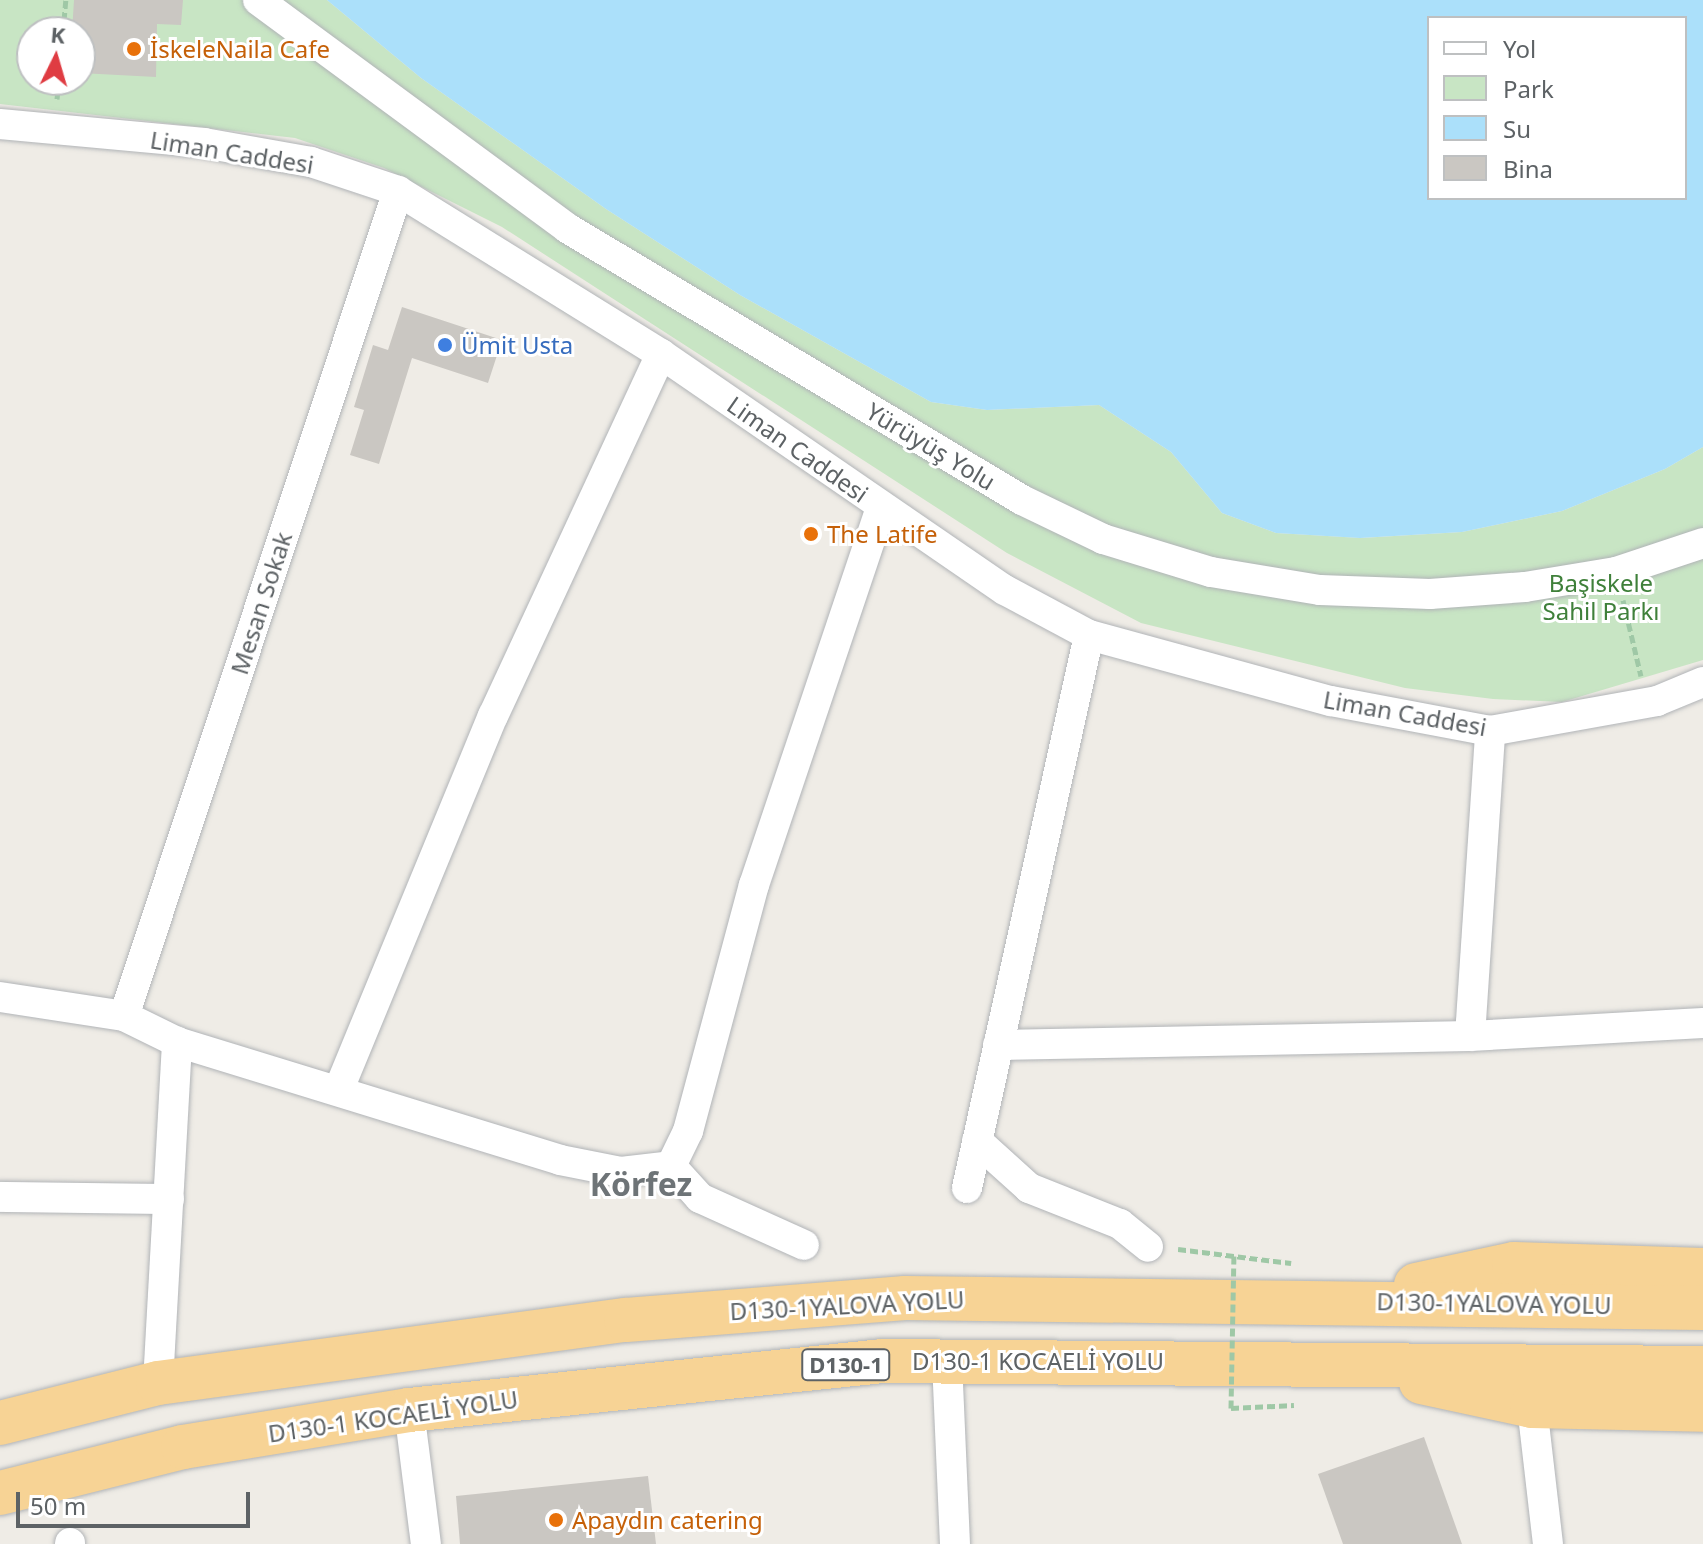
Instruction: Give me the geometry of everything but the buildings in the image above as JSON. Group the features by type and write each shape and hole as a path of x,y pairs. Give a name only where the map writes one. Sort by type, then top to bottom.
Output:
{"highway":[{"path":"1344,1300 1514,1264 1703,1270"},
{"name":"D130-1YALOVA YOLU","path":"0,1423 158,1383 626,1320 905,1298 1344,1300 1703,1308"},
{"name":"D130-1 KOCAELİ YOLU","path":"0,1493 183,1447 409,1410 881,1361 1333,1362 1703,1368"},
{"path":"1333,1362 1532,1406 1703,1410"}],"street":[{"name":"Yürüyüş Yolu","path":"258,0 567,228 1022,500 1103,539 1211,572 1320,590 1430,594 1525,587 1616,572 1703,543"},
{"name":"Liman Caddesi","path":"0,124 204,143 311,162 398,191 661,354 1005,590 1089,635 1331,701 1490,731 1648,703 1703,682"},
{"name":"Mesan Sokak","path":"124,1016 398,191"},
{"path":"339,1089 493,716 661,354"},
{"path":"671,1166 688,1131 754,885 881,507"},
{"path":"967,1188 1089,635"},
{"path":"1470,1036 1490,731"},
{"path":"0,997 124,1016 177,1042 339,1089 560,1160 621,1172 671,1166"},
{"path":"998,1045 1470,1036 1703,1023"},
{"path":"158,1383 177,1042"},
{"path":"977,1141 1029,1188 1120,1224 1148,1247"},
{"path":"671,1166 700,1198 804,1245"},
{"path":"0,1197 169,1199"},
{"path":"947,1361 955,1544"},
{"path":"1532,1406 1548,1544"},
{"path":"409,1410 426,1544"}],"path":[{"path":"1616,572 1648,703"},
{"path":"1231,1408 1234,1252"}],"green space":[{"name":"Başiskele Sahil Parkı","path":"0,0 327,0 421,78 606,209 740,295 931,402 987,410 1099,405 1171,452 1222,513 1276,533 1361,538 1462,532 1562,511 1665,469 1703,447 1703,660 1562,702 1493,699 1405,688 1141,623 1007,553 502,227 384,168 295,138 0,104"}],"water":[{"path":"327,0 1703,0 1703,447 1665,469 1562,511 1462,532 1360,538 1276,533 1222,513 1171,452 1099,405 987,410 931,402 740,295 606,209 421,78"}],"place":[{"name":"İskeleNaila Cafe","path":"134,49"},
{"name":"Ümit Usta","path":"445,345"},
{"name":"The Latife","path":"811,534"},
{"name":"Apaydın catering","path":"556,1520"}],"district":[{"name":"Körfez","path":"641,1184"}]}
